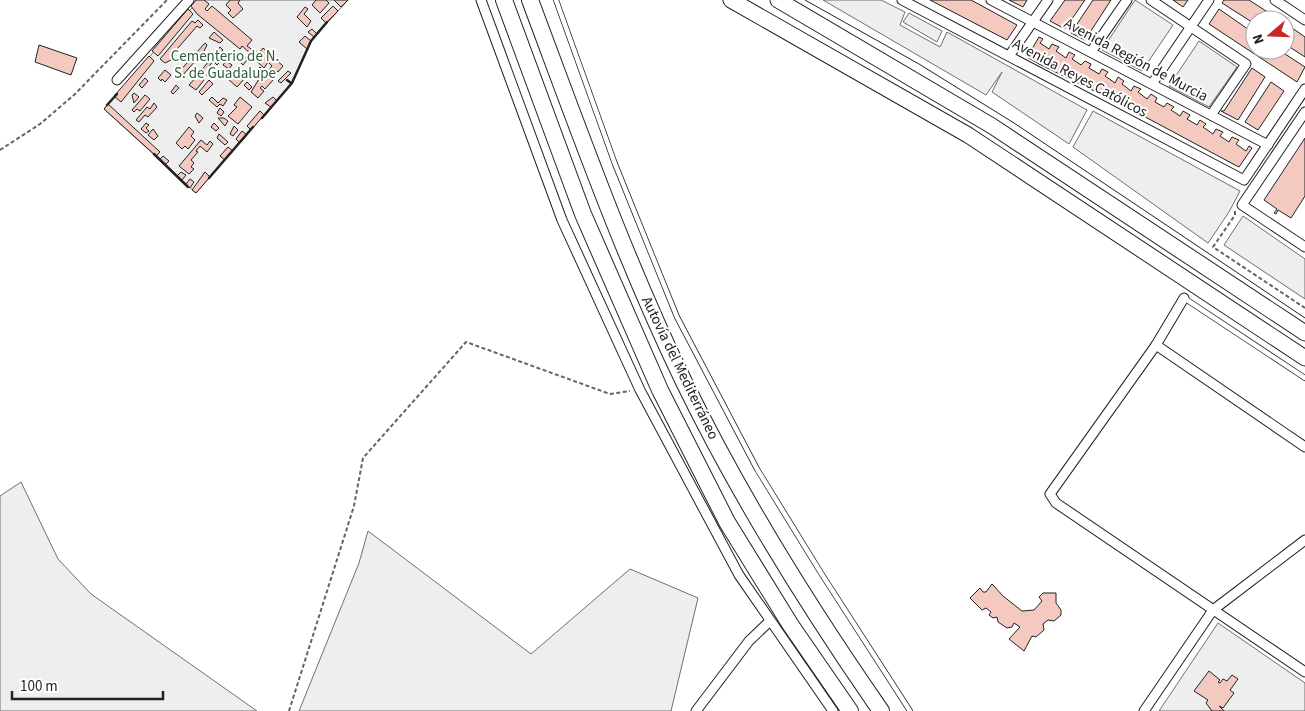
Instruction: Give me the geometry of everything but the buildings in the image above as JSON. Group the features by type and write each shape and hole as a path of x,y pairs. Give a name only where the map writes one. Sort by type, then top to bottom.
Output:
{"highway":[{"name":"Autovía del Mediterráneo","path":"504,0 583,214 660,390 727,522 790,624 850,711"},
{"name":"Autovía del Mediterráneo","path":"530,0 604,198 684,383 755,515 801,592 881,711"}],"main road":[{"path":"731,0 968,134 1305,358"},
{"path":"778,0 992,126 1305,333"}],"street":[{"path":"117,80 189,0"},
{"path":"481,0 562,220 640,390 738,575 833,711"},
{"name":"Avenida Reyes Católicos","path":"902,0 1244,180 1268,145"},
{"name":"Avenida Región de Murcia","path":"991,0 1268,145"},
{"path":"1009,56 1048,0"},
{"path":"1091,52 1127,0"},
{"path":"1151,0 1246,64 1212,115"},
{"path":"1152,84 1209,0"},
{"path":"1275,0 1305,20"},
{"path":"1268,145 1305,89"},
{"path":"1305,112 1239,205 1305,247"},
{"path":"1184,298 1156,345 1050,494 1056,503 1305,672"},
{"path":"1156,345 1305,447"},
{"path":"1144,711 1213,610 1305,540"},
{"path":"696,711 749,642 770,622"}],"lane":[{"path":"556,0 615,164 677,317 757,469 821,574 910,711"},
{"path":"1184,298 1305,378"}],"path":[{"path":"0,150 40,124 74,95 167,0"},
{"path":"1239,205 1235,215 1213,247 1305,308"},
{"path":"289,711 354,506 363,458 466,342 610,394 640,390"}],"green space":[{"name":"Cementerio de N. S. de Guadalupe","path":"199,0 348,0 311,41 292,83 196,193 104,109"},
{"path":"823,0 881,0 905,12 900,25 940,47 947,32 1087,110 1069,144 992,92 1002,72 986,95"},
{"path":"1135,0 1173,25 1142,71 1102,50"},
{"path":"909,13 942,31 937,42 903,22"},
{"path":"1199,41 1237,67 1209,107 1169,86"},
{"path":"1093,111 1240,191 1229,212 1208,243 1073,147"},
{"path":"1243,216 1305,259 1305,299 1224,245"},
{"path":"21,482 58,559 91,594 257,711 0,711 0,496"},
{"path":"368,531 531,654 630,569 698,598 671,711 299,711 359,563"},
{"path":"1218,623 1305,683 1305,711 1159,711"}],"tram line":[{"path":"805,0 919,64 1014,123 1305,318"}],"wall":[{"path":"262,118 292,83 311,41 327,22"},
{"path":"287,80 291,83"},
{"path":"107,105 117,94"},
{"path":"209,178 253,127"},
{"path":"154,154 188,187"}]}
